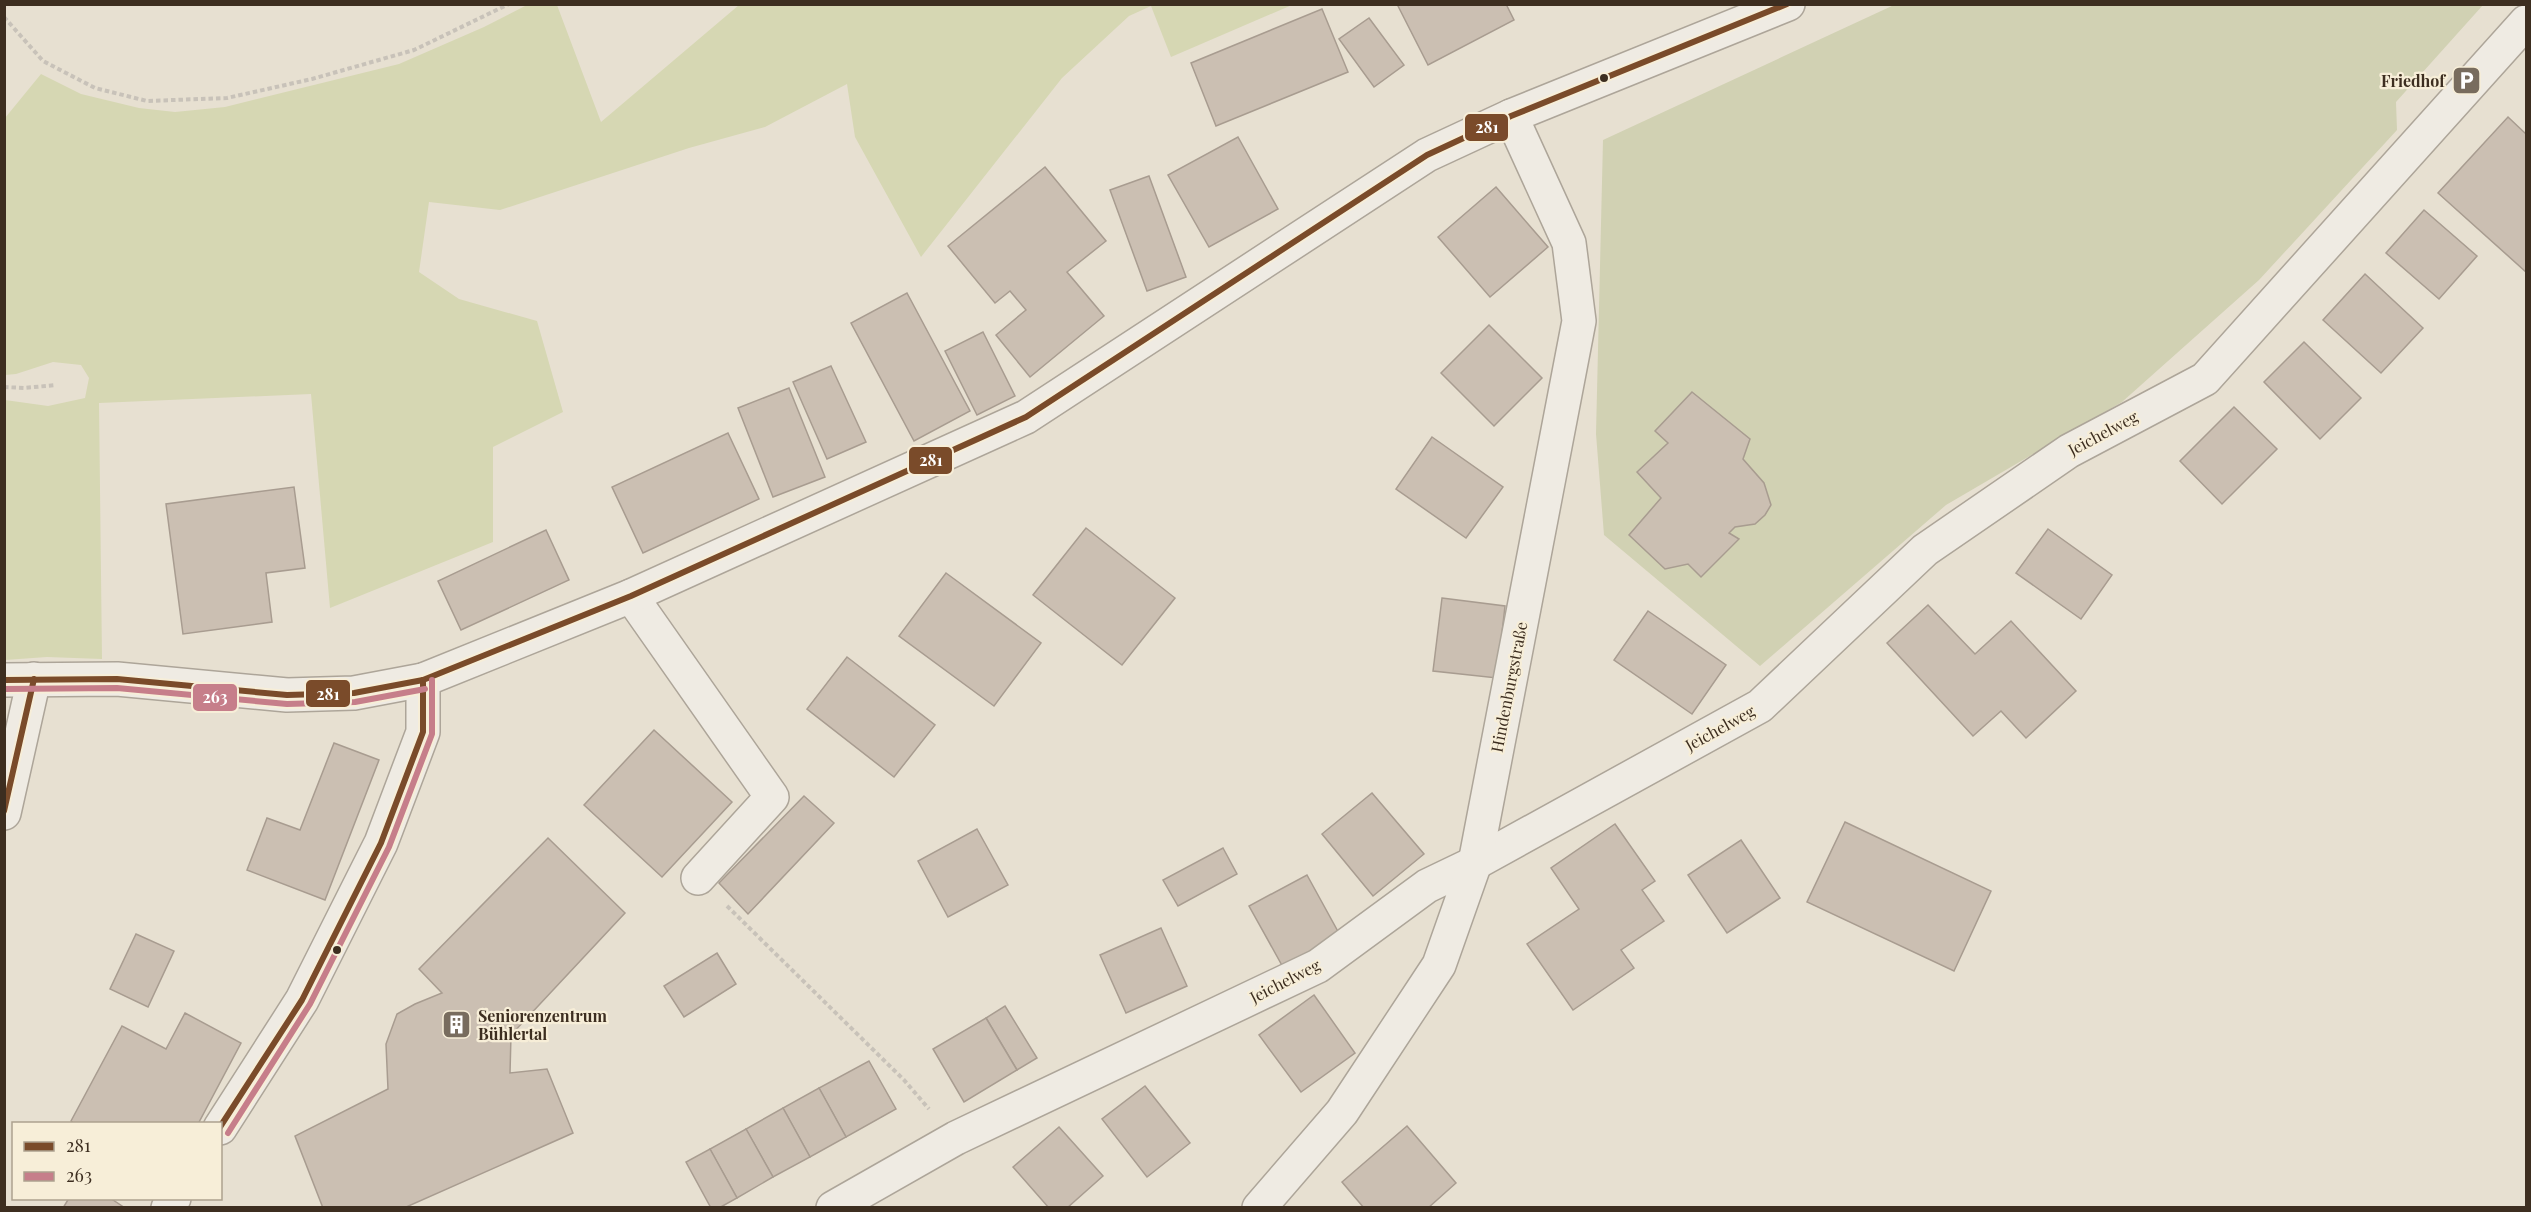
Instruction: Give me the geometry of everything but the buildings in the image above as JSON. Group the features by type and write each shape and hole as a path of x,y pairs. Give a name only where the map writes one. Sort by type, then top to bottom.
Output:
{"street":[{"path":"4,813 19,680 117,679 287,695 354,693 423,680 631,596 1026,417 1426,155 1511,116 1788,4"},
{"name":"Jeichelweg","path":"833,1208 956,1138 1318,966 1427,886 1475,863 1760,706 1925,550 2070,451 2205,379 2526,22"},
{"name":"Hindenburgstraße","path":"1259,1208 1342,1112 1439,965 1475,863 1579,321 1569,243 1511,116"},
{"path":"631,596 772,797 698,878"},
{"path":"222,1125 302,1000 381,843 423,732 423,680"}],"path":[{"path":"4,17 43,61 95,88 147,101 227,98 312,79 414,50 509,4"},
{"path":"4,387 56,385"},
{"path":"698,878 787,962 896,1071 956,1138"}],"green space":[{"path":"527,5 557,5 601,122 739,5 1292,5 1171,57 1151,6 1129,16 1062,78 921,257 855,137 847,84 765,127 689,148 500,210 429,202 419,272 459,299 537,321 563,412 493,447 493,542 330,608 311,394 99,403 102,659 47,657 5,660 5,400 48,406 85,398 89,378 81,365 53,362 16,374 5,375 5,118 41,74 81,94 139,108 175,112 225,107 399,64 484,27"},
{"path":"1894,5 2483,5 2396,102 2397,130 2259,280 2122,402 1946,505 1760,666 1604,535 1596,434 1603,140"}],"transit line":[{"name":"281","path":"4,680 117,679 287,695 354,693 423,680 631,596 1026,417 1427,155 1511,116 1787,4"},
{"name":"281","path":"4,811 34,679"},
{"name":"281","path":"222,1124 302,1000 381,843 423,732 423,680"},
{"name":"263","path":"228,1133 310,1004 389,847 432,734 432,680"},
{"name":"263","path":"4,689 117,688 287,704 355,702 425,689"}],"place":[{"name":"Friedhof","path":"2466,81"},
{"name":"Seniorenzentrum Bühlertal","path":"457,1025"}]}
